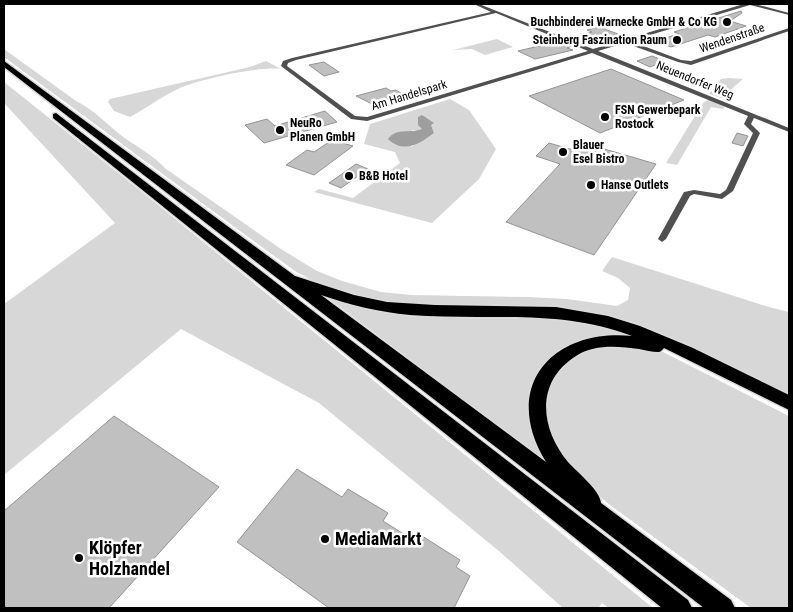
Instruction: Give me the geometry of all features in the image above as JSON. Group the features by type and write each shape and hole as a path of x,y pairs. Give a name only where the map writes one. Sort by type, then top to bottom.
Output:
{"highway":[{"path":"4,64 723,608"},
{"path":"4,74 680,608"},
{"path":"282,274 350,300 387,308 432,311 557,313 612,323 671,345 789,402"},
{"path":"612,525 557,463 545,444 538,423 538,392 542,379 550,366 559,358 587,344 605,341 639,342 660,346 789,410"}],"street":[{"name":"Neuendorfer Weg","path":"476,4 789,130"},
{"name":"Wendenstraße","path":"749,4 789,14"},
{"path":"592,51 749,4"},
{"name":"Am Handelspark","path":"496,12 294,59 285,62 284,66 353,118 364,119 592,51"},
{"name":"Wendenstraße","path":"625,41 680,61 691,63 789,29"},
{"path":"662,239 687,194 694,192 722,196 729,191 758,133 747,124 752,115"}],"shaded area":[{"path":"497,39 513,47 485,55 472,49 453,50"},
{"path":"4,49 89,109 120,134 152,156 166,169 281,249 317,271 342,281 381,292 411,295 567,299 617,306 628,300 630,288 618,278 602,271 612,257 789,312 789,400 670,341 616,321 408,306 332,291 295,271 4,57"},
{"path":"266,61 281,69 245,71 189,84 130,117 114,111 108,102 110,99 250,67"},
{"path":"721,79 743,79 721,98 709,94"},
{"path":"4,82 653,608 609,608 602,603 598,608 563,608 500,552 319,403 181,329 4,475 4,304 115,223 4,103"},
{"path":"450,99 469,110 496,149 479,179 432,223 314,192 319,189 353,198 400,163 395,152 364,144 370,124","holes":["431,125 434,133 411,147 412,130 419,131"]},
{"path":"709,99 725,107 723,109 711,107 677,165 666,163 703,103"},
{"path":"422,115 434,123 431,125 434,133 417,144 406,147 394,144 388,139 395,133 422,129 418,125 418,117"},
{"path":"320,292 331,297 467,314 584,320 652,339 601,337 586,340 563,349 544,365 537,376 533,389 551,465"},
{"path":"601,345 661,351 789,416 789,608 751,608 610,505 578,478 545,428 544,387 573,354"}],"building":[{"path":"741,11 742,13 730,21 746,26 715,37 708,35 671,47 655,41 679,34 674,32"},
{"path":"599,27 618,34 583,43 571,38 592,32 587,30"},
{"path":"560,41 572,46 567,48 573,50 535,59 518,51"},
{"path":"652,56 665,61 650,67 637,61"},
{"path":"324,62 339,72 324,76 309,65"},
{"name":"FSN Gewerbepark Rostock","path":"611,69 684,100 600,133 529,96"},
{"path":"386,88 391,91 396,90 404,95 372,104 356,96"},
{"name":"NeuRo Planen GmbH","path":"325,111 337,122 264,143 245,125 267,119 275,126"},
{"path":"737,133 748,136 743,146 732,143"},
{"path":"332,140 353,146 314,175 286,165 307,150 314,152"},
{"name":"Hanse Outlets","path":"580,142 656,164 594,255 506,222 560,164 536,156 549,143 573,150"},
{"name":"B&B Hotel","path":"356,164 368,169 341,188 329,183"},
{"name":"Klöpfer Holzhandel","path":"114,416 219,487 109,608 7,608 4,605 4,511"},
{"name":"MediaMarkt","path":"297,469 342,497 348,489 388,513 383,521 418,543 422,536 460,560 456,567 470,576 454,608 329,608 237,542"}],"place":[{"name":"Buchbinderei Warnecke GmbH & Co KG","path":"727,22"},
{"name":"Steinberg Faszination Raum","path":"677,40"},
{"name":"FSN Gewerbepark Rostock","path":"605,117"},
{"name":"NeuRo Planen GmbH","path":"280,130"},
{"name":"Blauer Esel Bistro","path":"563,152"},
{"name":"B&B Hotel","path":"349,176"},
{"name":"Hanse Outlets","path":"591,185"},
{"name":"MediaMarkt","path":"325,539"},
{"name":"Klöpfer Holzhandel","path":"79,558"}]}
